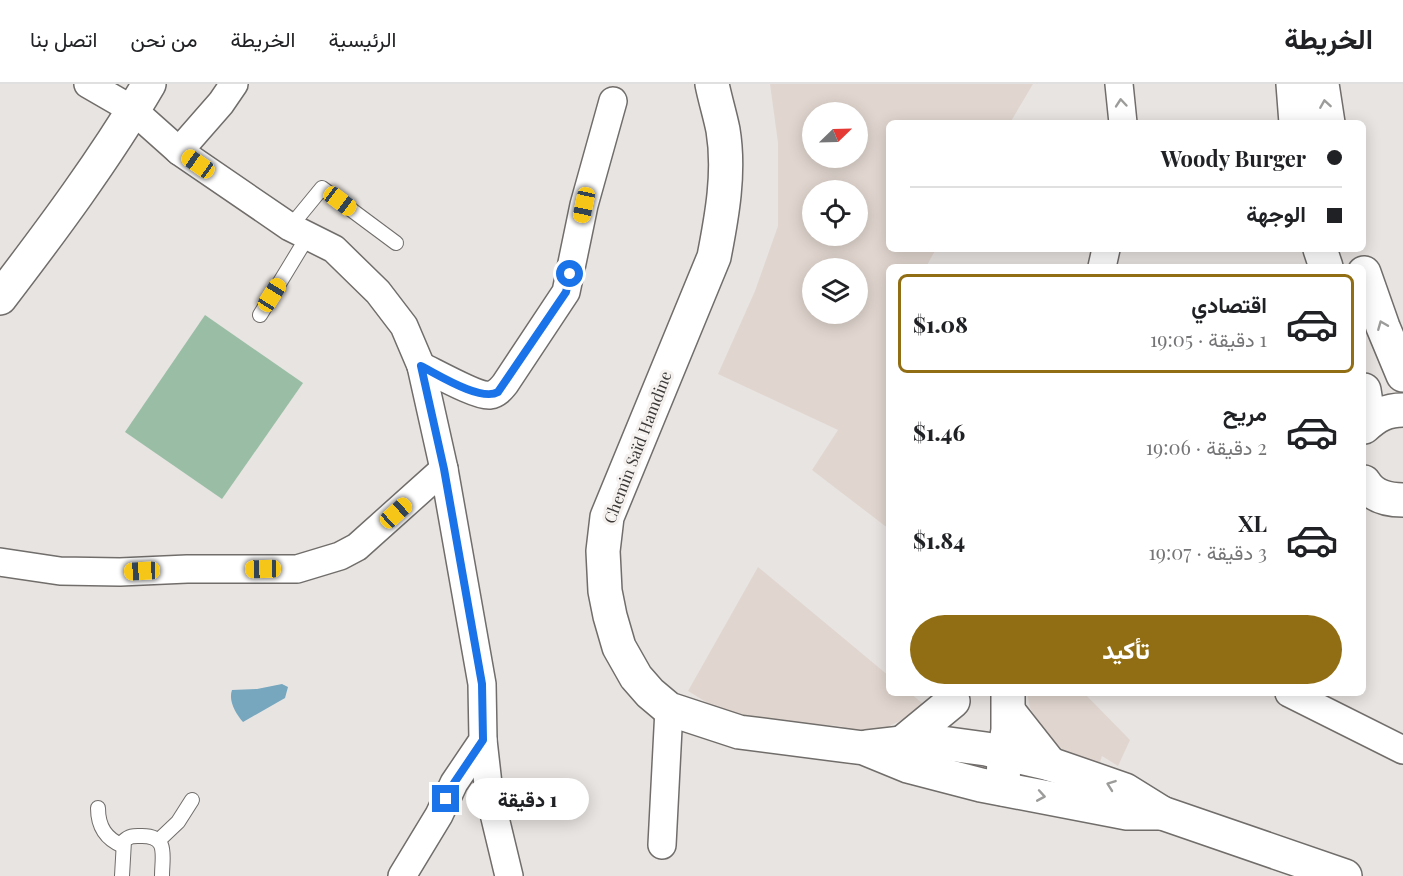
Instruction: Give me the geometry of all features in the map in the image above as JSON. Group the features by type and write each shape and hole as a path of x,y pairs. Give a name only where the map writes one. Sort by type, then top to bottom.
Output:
{"main road":[{"name":"Chemin Saïd Hamdine","path":"712,84 723,131 726,171 714,257 607,517 603,551 605,591 610,616 619,647 636,676 650,693 669,709 739,732 864,748"},
{"path":"1293,84 1296,120"},
{"path":"1322,84 1328,120"},
{"path":"0,298 60,218 141,97"},
{"path":"1366,279 1403,375"},
{"path":"1366,425 1388,411 1403,410"},
{"path":"902,743 955,697"},
{"path":"939,758 955,697"},
{"path":"1003,789 1009,703"},
{"path":"1009,703 1050,764"},
{"path":"864,748 902,743 939,758 971,783 1127,813 1162,813"},
{"path":"864,748 908,766 939,758 1004,753 1050,764 1125,790 1162,813 1345,876"}],"street":[{"path":"88,84 141,97 179,151 299,232 334,249 378,292 404,326 421,366 444,469 482,684 483,740 489,793 510,876"},
{"path":"179,151 221,103 234,84"},
{"path":"1119,84 1123,120"},
{"path":"421,366 486,395 498,392 505,384 566,292 584,205 613,101"},
{"path":"0,562 60,571 297,569 340,556 357,547 444,469"},
{"path":"1295,696 1403,750"},
{"path":"662,846 669,709"},
{"path":"402,876 439,815 454,783 483,740"}],"lane":[{"path":"260,315 322,188 396,243"},
{"path":"159,840 178,822 192,800"},
{"path":"98,808 101,828 114,842 123,846"},
{"path":"122,876 123,846 128,837 153,836 159,840 162,850 162,876"}],"shaded area":[{"path":"770,84 1033,84 1012,120 886,120 886,252 934,252 928,264 886,264 886,527 812,470 838,430 718,374 755,291 778,226 778,143"},
{"path":"758,567 886,674 886,696 914,696 927,707 876,733 860,734 840,726 734,719 688,691"},
{"path":"1028,696 1087,696 1130,740 1118,766 1102,756 1098,768 1083,765 1050,740 1030,708"}],"green space":[{"path":"205,315 303,383 222,499 125,432"}],"water":[{"path":"282,684 288,687 285,698 243,722 232,703 232,690 257,689"}],"route":[{"path":"446,799 483,740 482,684 444,469 421,366 486,395 498,392 566,292 570,274"}]}
